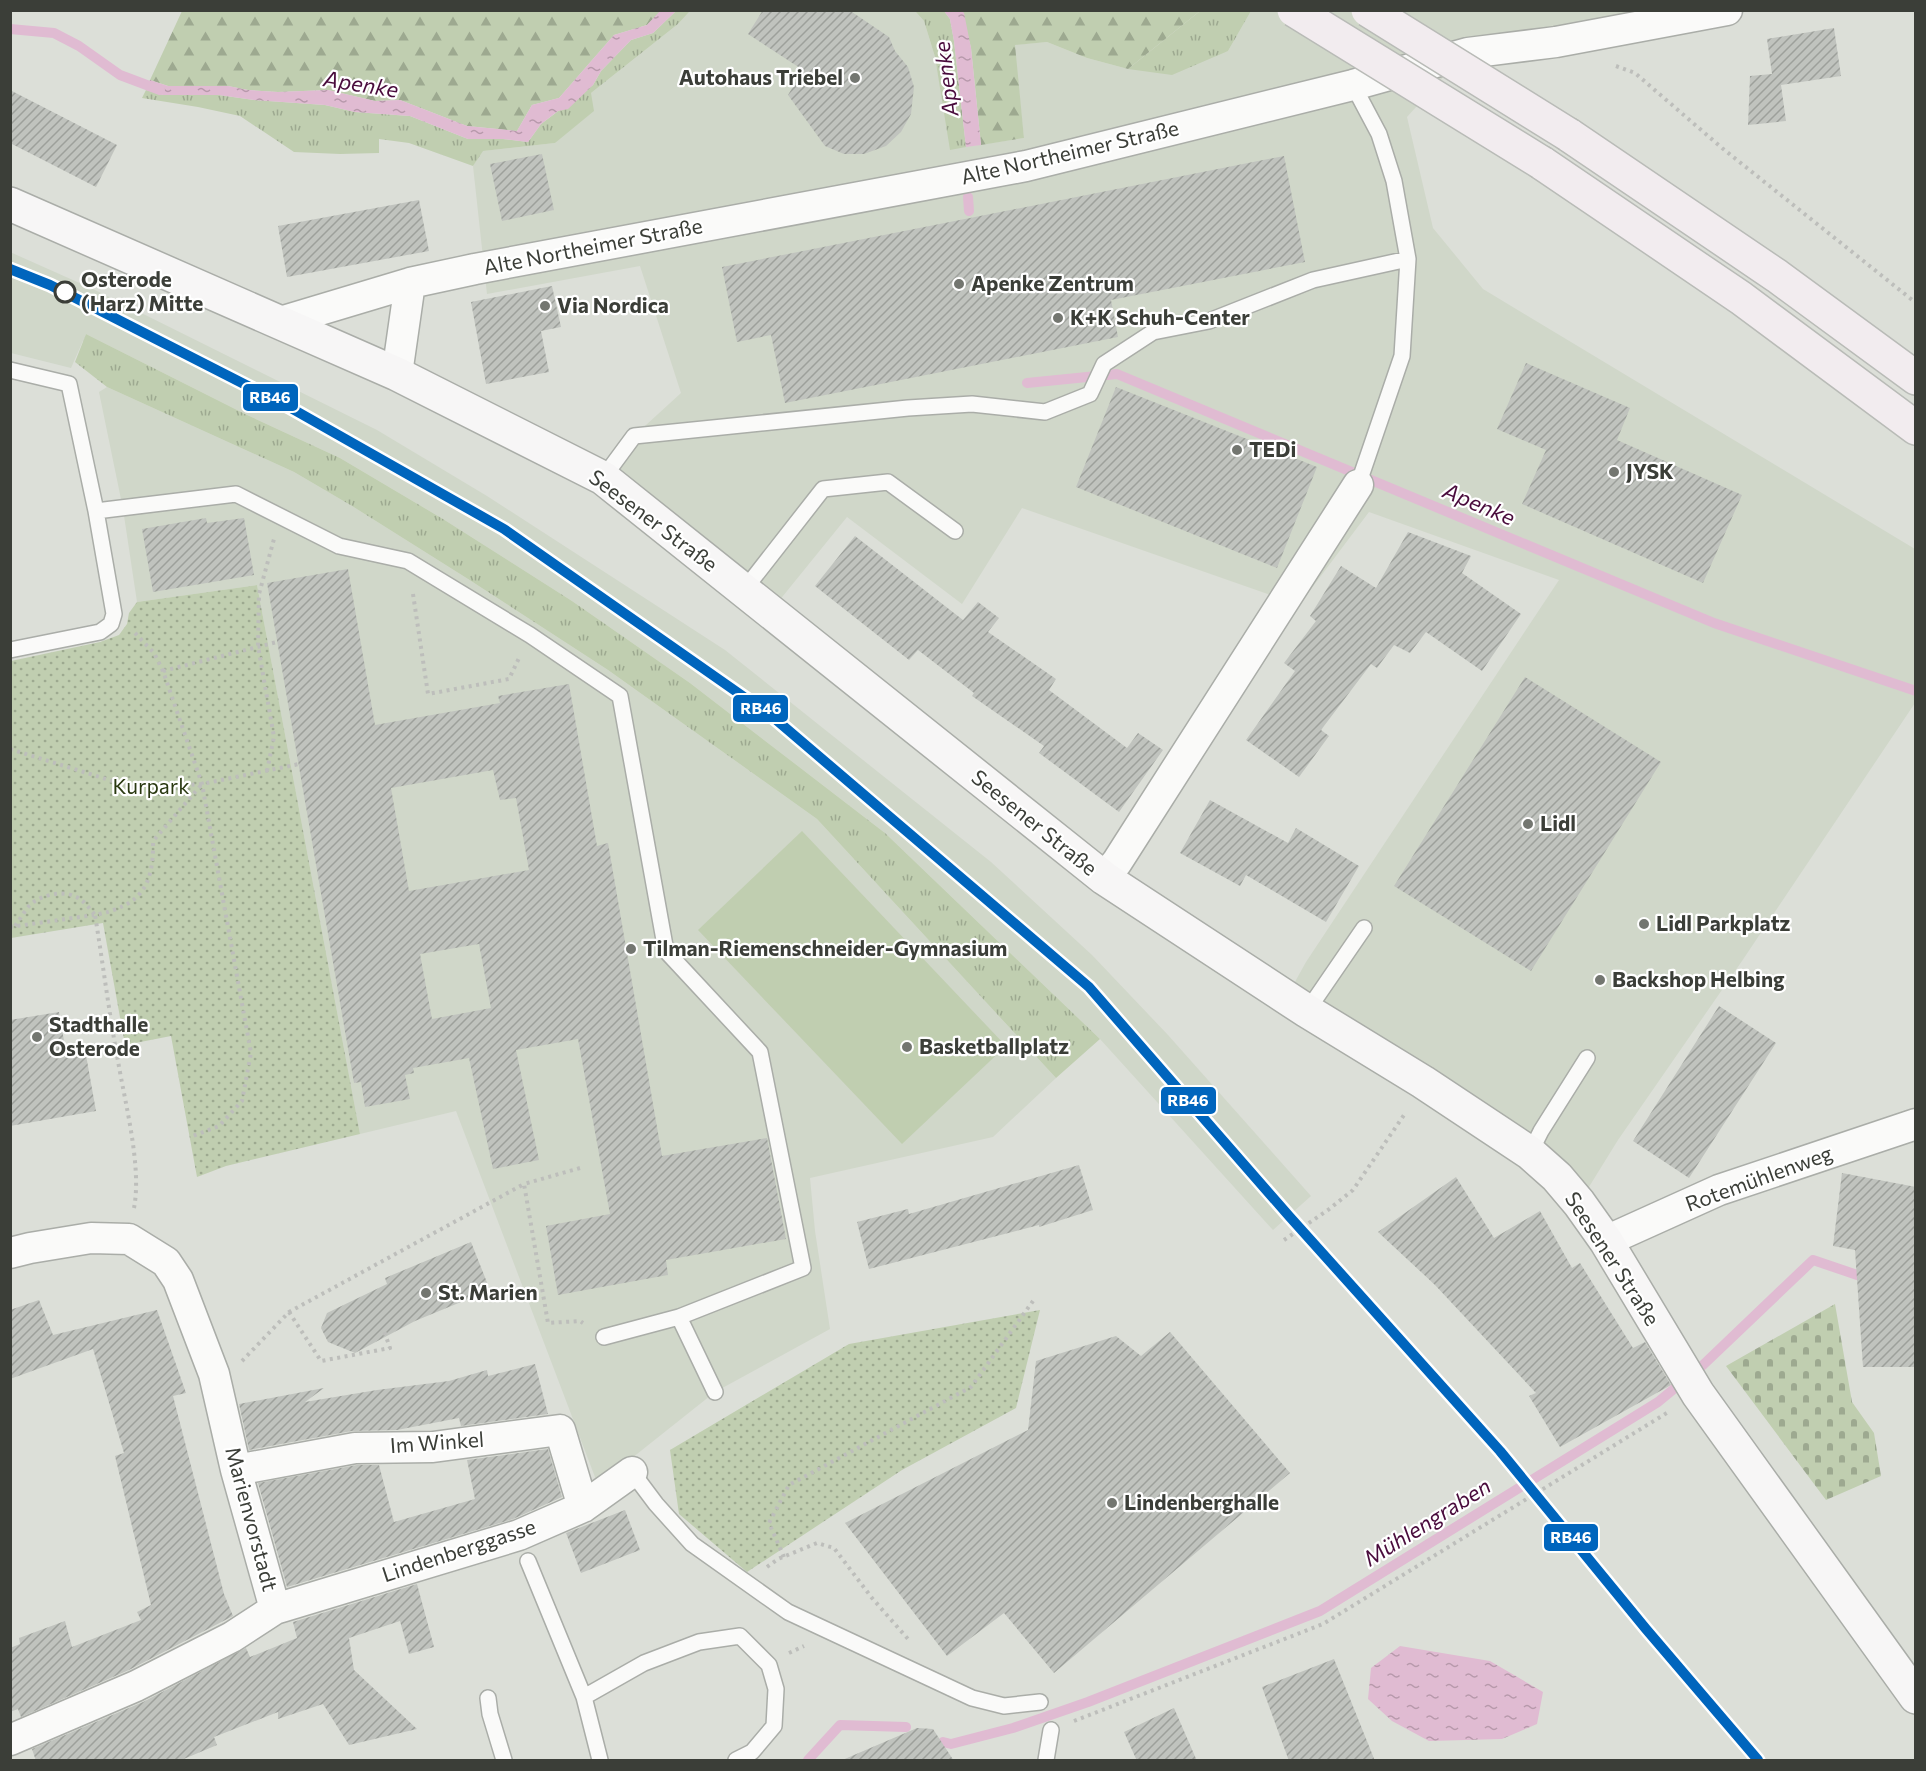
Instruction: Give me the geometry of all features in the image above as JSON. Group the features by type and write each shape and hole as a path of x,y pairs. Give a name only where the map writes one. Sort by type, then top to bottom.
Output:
{"highway":[{"path":"1294,10 1542,163 1742,298 1916,428"},
{"path":"1368,10 1569,135 1778,276 1916,378"}],"street":[{"name":"Alte Northeimer Straße","path":"280,322 410,283 475,269 1026,165 1353,85 1468,53 1556,42 1727,10"},
{"name":"Seesener Straße","path":"10,204 397,374 603,478 1104,878 1530,1153 1557,1177 1606,1241 1698,1394 1916,1697"},
{"path":"397,374 410,283"},
{"name":"Seesener Straße","path":"1104,878 1117,862 1361,477"},
{"name":"Rotemühlenweg","path":"1606,1241 1719,1190 1916,1124"},
{"path":"10,1253 91,1238 129,1239"},
{"name":"Marienvorstadt","path":"10,1740 136,1686 232,1636 275,1608 236,1470 214,1374 178,1280 166,1262 129,1239"},
{"name":"Im Winkel","path":"236,1470 355,1448 433,1447 560,1430 583,1507"},
{"name":"Lindenberggasse","path":"275,1608 519,1535 583,1507 632,1472"}],"lane":[{"path":"1353,85 1379,134 1394,181 1408,260 1402,356 1361,477"},
{"path":"603,478 634,436 972,404 1045,412 1090,394 1104,364 1153,332 1209,321 1313,280 1408,260"},
{"path":"10,370 69,384 96,511 114,614 111,624 100,632 10,650"},
{"path":"744,590 823,489 888,482 955,531"},
{"path":"96,511 237,494 339,546 408,561 530,635 620,696 666,951 760,1052 803,1268 680,1317 604,1337"},
{"path":"1307,1011 1364,928"},
{"path":"1530,1153 1541,1131 1587,1058"},
{"path":"680,1317 715,1392"},
{"path":"632,1472 656,1504 692,1544 788,1612 972,1698 1004,1706 1040,1702"},
{"path":"528,1561 584,1697 600,1761"},
{"path":"584,1697 644,1663 699,1642 740,1636 769,1665 776,1689 774,1726 752,1752 736,1761"},
{"path":"488,1698 490,1714 504,1761"},
{"path":"1046,1761 1051,1730"}],"path":[{"path":"1606,62 1635,73 1722,148 1916,303"},
{"path":"267,771 274,738 258,646 259,594 280,515"},
{"path":"408,561 428,694 509,679 530,635"},
{"path":"111,624 123,626 142,639 154,653 163,671 202,784 251,1053 242,1101 219,1126 190,1137"},
{"path":"163,671 277,642"},
{"path":"10,749 135,788 202,784 298,764"},
{"path":"13,926 95,915 115,911 129,904 141,894 150,879 153,841 202,784"},
{"path":"13,926 37,899 62,894 74,896 86,904 95,915 133,1145 136,1198 129,1239"},
{"path":"1284,1240 1353,1190 1408,1109 1423,1082"},
{"path":"214,1374 234,1370 289,1312 524,1184 580,1168"},
{"path":"524,1184 548,1323 580,1321"},
{"path":"784,1557 769,1523 789,1485 971,1387 1033,1301"},
{"path":"289,1312 321,1361 390,1348 383,1328"},
{"path":"1051,1730 1323,1624 1698,1394"},
{"path":"748,1583 758,1573 784,1557 817,1543 834,1548 872,1598 914,1646"}],"shaded area":[{"path":"690,11 915,11 924,21 935,57 951,149 1024,138 1014,45 1047,42 1087,58 1128,69 1228,51 1251,11 1704,11 1445,75 1407,117 1433,228 1483,289 1915,549 1915,703 1742,961 1618,1140 1579,1203 1286,998 1306,962 1559,580 1369,512 1299,605 1022,508 962,604 847,517 770,612 603,478 634,436 681,393 640,266 487,294 473,166 482,151 555,143 591,93 678,24"},
{"path":"10,252 93,289 377,430 487,496 725,650 991,862 1092,955 1168,1035 1311,1196 1273,1230 1100,1039 885,833 690,683 572,601 443,519 340,458 245,414 86,334 71,368 11,353"},
{"name":"Tilman-Riemenschneider-Gymnasium","path":"107,387 294,472 352,506 608,670 817,819 1056,1078 993,1137 810,1178 815,1231 830,1329 715,1392 598,1485 456,1111 360,1134 257,585 137,602 123,509 99,392"}],"green space":[{"path":"182,11 661,11 647,25 614,35 559,98 532,105 517,131 467,126 400,100 375,101 328,90 278,92 228,86 168,86 150,80"},
{"path":"676,11 690,11 678,24 591,93 594,111 555,143 483,151 473,166 409,143 379,139 379,153 294,152 240,116 142,98 146,90 163,95 219,95 325,105 355,112 410,116 468,139 528,142 541,124 593,85 601,71 631,40 653,33"},
{"path":"915,11 944,11 950,19 966,147 950,150 935,57 924,21"},
{"path":"962,11 1200,11 1128,69 1087,58 1047,42 1015,45 1024,138 981,145 971,48"},
{"path":"1200,11 1251,11 1228,51 1172,75 1128,69"},
{"path":"86,334 245,414 340,458 443,519 572,601 690,683 885,833 1100,1039 1056,1078 817,819 608,670 352,506 294,472 107,387 75,362"},
{"name":"Kurpark","path":"257,585 360,1134 226,1166 197,1177 171,1036 125,1045 103,923 11,938 11,661 100,642 119,635 137,602"},
{"path":"802,831 1006,1046 902,1144 698,930"},
{"path":"1835,1304 1852,1402 1874,1433 1881,1476 1826,1500 1726,1366"},
{"path":"1040,1310 1016,1408 902,1470 747,1572 679,1514 670,1450 849,1344"}],"water":[{"path":"661,10 676,11 653,33 631,40 601,71 593,85 568,109 558,111 541,124 528,142 468,139 410,116 355,112 325,105 219,95 163,95 146,90 150,80 168,86 228,86 278,92 328,90 375,101 400,100 467,126 517,131 532,105 559,98 614,35 647,25"},
{"path":"944,11 964,13 971,48 981,145 966,147 954,41 950,19"},
{"path":"1400,1646 1490,1661 1543,1692 1537,1724 1502,1739 1429,1741 1392,1721 1368,1699 1371,1668"}],"building":[{"name":"Autohaus Triebel","path":"763,10 849,10 889,37 895,51 908,67 914,87 911,114 901,132 886,146 864,154 844,154 825,146 788,95 803,70 748,34"},
{"path":"1834,28 1841,76 1781,85 1786,121 1748,125 1750,76 1772,74 1767,39"},
{"path":"10,90 117,145 96,187 10,143"},
{"path":"542,154 554,210 502,221 490,164"},
{"name":"Apenke Zentrum","path":"1284,156 1305,262 1111,300 1118,337 785,403 771,335 737,342 722,267"},
{"path":"419,200 429,251 287,277 278,226"},
{"path":"552,286 561,327 541,331 549,372 486,384 471,302"},
{"name":"JYSK","path":"1526,363 1630,408 1617,440 1742,495 1703,583 1522,504 1546,450 1497,429"},
{"path":"1116,387 1317,467 1277,568 1076,487"},
{"path":"206,518 207,523 244,518 254,575 153,592 142,529"},
{"path":"1408,532 1471,556 1462,573 1521,614 1482,671 1426,632 1410,653 1394,645 1377,668 1371,664 1321,730 1329,736 1299,777 1246,740 1295,671 1284,663 1316,621 1310,616 1341,566 1376,588"},
{"path":"855,536 963,620 978,602 999,618 988,632 1056,679 1049,690 1127,748 1138,733 1163,750 1119,812 1039,753 1044,746 972,696 974,693 918,650 909,660 815,586"},
{"path":"348,569 375,725 500,703 498,696 569,684 597,846 608,843 662,1156 767,1138 786,1239 666,1260 668,1275 558,1295 546,1226 610,1214 578,1039 516,1050 539,1160 493,1169 469,1058 413,1068 414,1073 405,1075 410,1099 365,1107 361,1082 354,1083 267,583","holes":["493,770 500,800 516,798 529,870 409,891 391,788","479,944 491,1008 432,1019 420,954"]},
{"name":"Lidl","path":"1525,677 1661,762 1531,971 1394,886"},
{"path":"1210,800 1288,843 1296,828 1359,866 1326,922 1246,875 1240,886 1180,853"},
{"path":"1719,1006 1776,1043 1689,1178 1633,1141"},
{"name":"Stadthalle Osterode","path":"59,1012 67,1058 86,1055 96,1111 10,1126 10,1020"},
{"path":"1079,1165 1093,1210 1039,1227 1039,1225 869,1269 857,1222 908,1209 909,1214"},
{"path":"1842,1173 1916,1187 1916,1367 1863,1367 1855,1250 1833,1246"},
{"path":"1456,1177 1494,1238 1540,1211 1572,1268 1580,1263 1633,1348 1645,1342 1671,1385 1560,1447 1529,1396 1536,1393 1435,1285 1378,1232"},
{"name":"St. Marien","path":"471,1242 490,1290 415,1321 355,1353 328,1342 321,1328 327,1313 387,1284 385,1278"},
{"path":"39,1300 53,1335 157,1310 186,1393 173,1396 224,1594 233,1616 129,1670 21,1717 18,1709 10,1712 10,1648 20,1644 19,1638 65,1621 72,1647 141,1620 137,1612 151,1605 115,1456 124,1453 93,1349 10,1379 10,1310"},
{"name":"Lindenberghalle","path":"1170,1332 1290,1473 1054,1673 1004,1613 947,1656 845,1523 1028,1430 1036,1361 1116,1336 1141,1356"},
{"path":"535,1364 548,1414 461,1426 459,1418 397,1430 352,1431 249,1450 239,1404 324,1388 305,1402 449,1381 487,1370 488,1376"},
{"path":"548,1449 562,1497 513,1519 287,1587 258,1483 357,1465 379,1465 394,1522 475,1499 467,1460"},
{"path":"625,1510 640,1550 581,1573 566,1533"},
{"path":"417,1584 434,1647 409,1654 400,1621 349,1638 354,1670 417,1729 349,1745 323,1704 278,1719 278,1712 214,1737 217,1745 179,1761 36,1761 32,1749 143,1702 246,1648 250,1657 297,1638 293,1622"},
{"path":"1334,1659 1375,1761 1289,1761 1262,1687"},
{"path":"1174,1708 1197,1761 1137,1761 1124,1732"},
{"path":"917,1728 933,1729 954,1761 840,1761"}],"waterway":[{"name":"Apenke","path":"10,29 54,33 79,46 120,75 160,90"},
{"name":"Apenke","path":"968,197 969,211"},
{"name":"Apenke","path":"1027,383 1117,374 1714,623 1916,691"},
{"name":"Mühlengraben","path":"943,1742 951,1744 1013,1728 1088,1702 1320,1611 1658,1402 1703,1365 1813,1260 1869,1279"},
{"name":"Mühlengraben","path":"808,1760 840,1725 906,1727"}],"transit line":[{"name":"RB46","path":"10,269 50,285 289,407 504,529 774,718 1089,987 1289,1216 1500,1451 1646,1629 1758,1760"}],"place":[{"name":"Autohaus Triebel","path":"855,78"},
{"name":"Apenke Zentrum","path":"959,284"},
{"name":"Osterode (Harz) Mitte","path":"65,292"},
{"name":"Via Nordica","path":"545,306"},
{"name":"K+K Schuh-Center","path":"1058,318"},
{"name":"TEDi","path":"1237,450"},
{"name":"JYSK","path":"1614,472"},
{"name":"Lidl","path":"1528,824"},
{"name":"Lidl Parkplatz","path":"1644,924"},
{"name":"Tilman-Riemenschneider-Gymnasium","path":"631,949"},
{"name":"Backshop Helbing","path":"1600,980"},
{"name":"Stadthalle Osterode","path":"37,1037"},
{"name":"Basketballplatz","path":"907,1047"},
{"name":"St. Marien","path":"426,1293"},
{"name":"Lindenberghalle","path":"1112,1503"}]}
